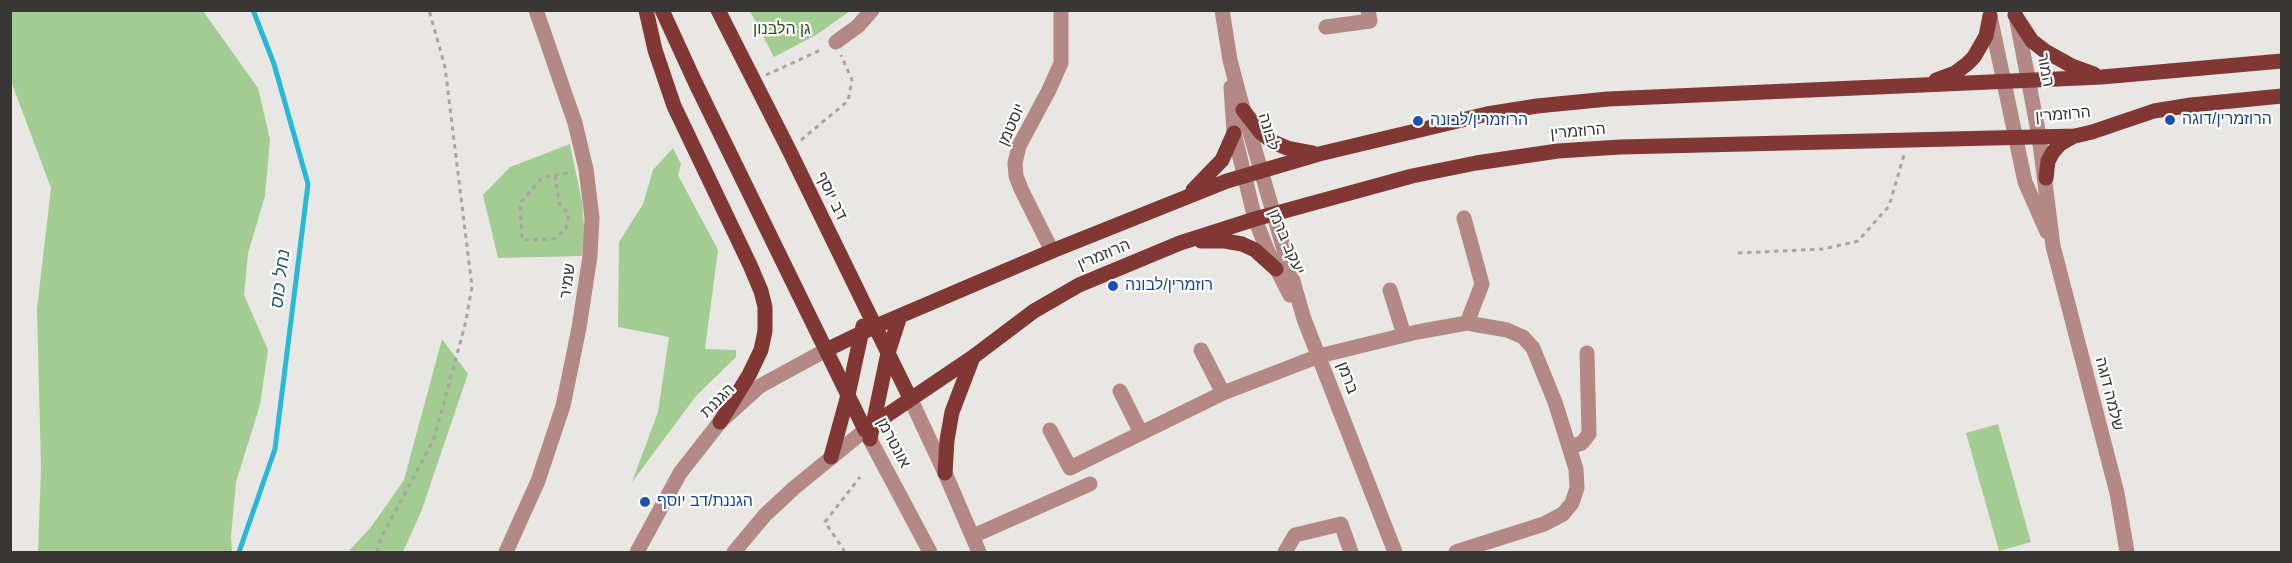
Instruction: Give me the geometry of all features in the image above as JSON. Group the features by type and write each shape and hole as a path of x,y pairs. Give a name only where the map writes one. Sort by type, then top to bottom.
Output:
{"main road":[{"path":"646,10 655,50 674,106 750,265 765,307 765,331 761,350 749,375 720,422"},
{"path":"662,10 694,82 825,350"},
{"name":"דב יוסף","path":"718,10 864,306 868,329 888,353 910,398"},
{"path":"1919,85 1940,79 1967,64 1980,49 1986,36 1989,13"},
{"path":"2015,13 2032,41 2045,51 2072,66 2102,77"},
{"name":"הרוזמרין","path":"868,329 1186,196 1319,154 1444,123 1537,106 1608,99 2102,77 2282,61"},
{"name":"הרוזמרין","path":"869,431 910,398 973,357 1055,298 1079,285 1180,243 1255,219 1412,176 1476,163 1558,151 1620,147 2075,136 2137,115 2164,109 2282,96"},
{"path":"1243,110 1261,133 1273,142 1287,148 1319,154"},
{"path":"1186,196 1222,160 1234,133"},
{"path":"2046,178 2048,161 2053,152 2060,144 2075,136"},
{"path":"1180,243 1209,240 1242,244 1255,250 1276,268"},
{"path":"869,431 888,353 900,316"},
{"path":"831,457 868,329"},
{"name":"הגננת","path":"825,350 868,329"},
{"name":"אונטרמן","path":"825,350 869,431"},
{"path":"945,473 952,412 973,357"}],"street":[{"name":"שמיר","path":"506,552 538,481 562,406 579,328 590,256 592,218 586,169 575,123 536,10"},
{"path":"836,42 858,26 872,10"},
{"name":"יוסטמן","path":"1052,251 1021,189 1016,176 1015,163 1019,146 1061,63 1061,10"},
{"name":"לבונה","path":"1222,10 1230,60 1274,214"},
{"path":"1326,27 1370,21 1368,10"},
{"path":"1989,13 2004,81"},
{"name":"המור","path":"2015,13 2039,136"},
{"name":"לבונה","path":"1230,60 1234,133 1244,176"},
{"name":"שלמה דוגה","path":"2004,81 2013,136 2025,182 2052,246 2117,493 2127,552"},
{"name":"שלמה דוגה","path":"2039,136 2046,178 2052,246"},
{"name":"יעקב ברמן","path":"1244,176 1255,219 1276,268 1304,319"},
{"name":"ברמן","path":"1274,214 1304,319 1395,552"},
{"path":"1464,218 1482,284 1467,323"},
{"path":"1390,290 1404,335"},
{"path":"1050,430 1070,468 1223,393 1319,356 1404,335 1467,323 1507,330 1523,337 1533,348 1555,402 1576,469 1577,488 1572,503 1563,514 1544,524 1456,552"},
{"name":"הגננת","path":"637,552 680,473 720,422 760,386 825,350"},
{"path":"1202,350 1223,393"},
{"path":"1569,447 1582,443 1589,434 1587,354"},
{"path":"1120,391 1141,433"},
{"name":"אונטרמן","path":"910,398 979,552"},
{"path":"734,552 765,515 794,488 831,457 869,431"},
{"name":"אונטרמן","path":"869,431 930,552"},
{"path":"973,536 1090,484"},
{"path":"1286,552 1295,535 1341,524 1351,552"}],"path":[{"path":"377,552 381,538 434,439 465,325 472,287 445,68 429,10"},
{"path":"754,81 836,42 852,80 848,100 789,150"},
{"path":"1738,253 1824,249 1858,240 1889,206 1908,139"},
{"path":"555,175 559,203 569,215 566,229 554,239 522,240 520,203 542,178 555,175"},
{"path":"845,552 825,522 860,477"}],"green space":[{"path":"10,11 203,11 258,88 270,139 265,196 248,253 244,295 268,350 260,405 236,482 231,536 232,552 38,552 41,468 37,309 51,188 11,81"},
{"name":"גן הלבנון","path":"750,11 850,11 816,35 774,57"},
{"path":"570,144 582,202 585,236 582,256 498,258 483,195 510,167"},
{"path":"673,148 681,164 678,175 718,250 705,349 736,350 736,357 696,396 632,482 658,412 669,337 618,327 619,242 643,204 653,170"},
{"path":"442,339 468,374 421,512 403,552 348,552 371,527 404,480"},
{"path":"1998,424 2031,542 1999,551 1966,433"}],"waterway":[{"name":"נחל כוס","path":"239,552 275,449 308,184 274,64 253,10"}],"place":[{"name":"הרוזמרין/דוגה","path":"2170,120"},
{"name":"הרוזמרין/לבונה","path":"1418,121"},
{"name":"רוזמרין/לבונה","path":"1113,286"},
{"name":"הגננת/דב יוסף","path":"645,502"}]}
